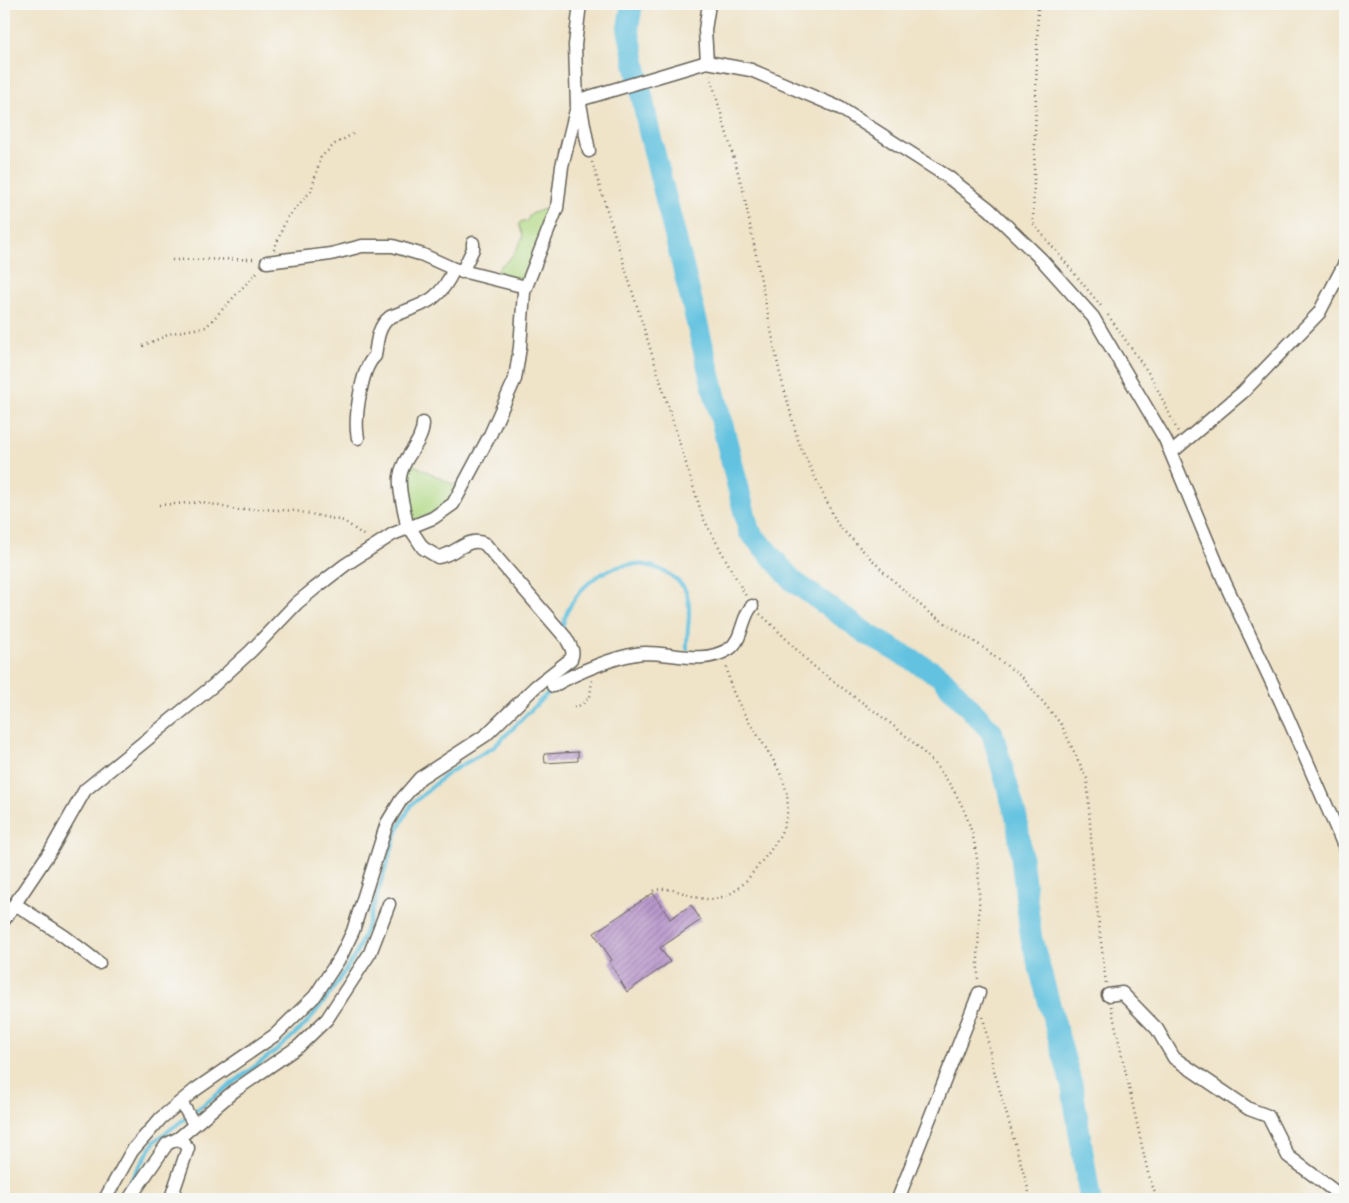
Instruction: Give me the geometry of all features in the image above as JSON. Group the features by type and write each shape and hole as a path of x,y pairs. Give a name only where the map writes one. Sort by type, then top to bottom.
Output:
{"street":[{"path":"580,4 575,45 578,96 589,151"},
{"path":"707,62 704,30 709,4"},
{"path":"578,96 595,95 707,62 751,70 840,108 948,177 989,209 1041,259 1093,317 1127,373 1170,453 1225,583 1341,827 1345,848"},
{"path":"4,920 51,850 86,790 214,685 251,652 308,593 393,534 433,518 453,504 490,435 515,379 526,287 557,208 560,178 578,96"},
{"path":"358,438 356,419 366,370 369,361 376,356 379,334 384,321 436,298 473,249 473,243"},
{"path":"267,262 331,254 362,246 393,246 423,255 458,270 526,287"},
{"path":"1170,453 1243,392 1319,313 1345,263"},
{"path":"105,1199 132,1150 160,1118 275,1035 315,996 341,956 353,931 387,823 401,800 420,778 486,735 535,687 571,660 573,656 573,651 566,638 486,544 478,540 473,541 452,553 438,557 423,548 409,528 400,478 408,457 422,432 423,423"},
{"path":"553,686 578,671 636,654 715,656 731,648 737,640 745,614 752,606"},
{"path":"15,904 64,936 99,963"},
{"path":"129,1199 159,1152 167,1144 179,1138 234,1091 299,1046 327,1019 370,953 389,904"},
{"path":"898,1199 973,1004 979,993"},
{"path":"1108,995 1122,993 1157,1029 1174,1058 1249,1109 1268,1116 1288,1156 1345,1199"},
{"path":"181,1102 194,1124"},
{"path":"172,1195 188,1148 179,1138"}],"path":[{"path":"1038,4 1033,223 1093,295 1152,378 1182,443"},
{"path":"707,62 715,99 743,190 779,370 798,444 838,525 885,573 928,612 981,646 1023,678 1062,724 1087,779 1095,890 1108,995 1148,1173 1157,1199"},
{"path":"143,346 172,333 206,327 267,262 277,245 290,213 311,191 321,157 334,144 353,134"},
{"path":"589,151 703,518 713,540 752,606 818,670 921,749 954,791 970,828 976,854 979,993 993,1067 1031,1199"},
{"path":"172,260 258,259 267,262"},
{"path":"159,505 203,502 229,509 284,510 328,517 355,527 366,536 372,547"},
{"path":"653,891 665,888 699,900 710,901 733,893 771,851 786,820 788,797 781,776 732,689 723,652"}],"green space":[{"path":"554,206 524,280 496,274 500,267 514,253 522,239 520,222 527,221 530,214"},
{"path":"410,463 458,487 450,500 445,504 413,522 404,482"}],"building":[{"path":"578,752 578,761 545,763 544,754"},
{"path":"653,893 670,919 691,905 701,920 660,948 670,962 627,992 609,961 612,960 594,933"}],"waterway":[{"path":"632,4 628,28 649,131 749,531 793,581 867,634 940,676 992,732 1017,820 1031,937 1072,1086 1090,1199"},
{"path":"562,628 567,611 576,596 602,574 618,567 634,564 651,566 673,577 685,589 689,606 687,649"},
{"path":"119,1199 155,1141 278,1049 305,1025 327,998 356,954 366,930 398,829 411,805 448,773 494,747 547,694 561,688"}]}
